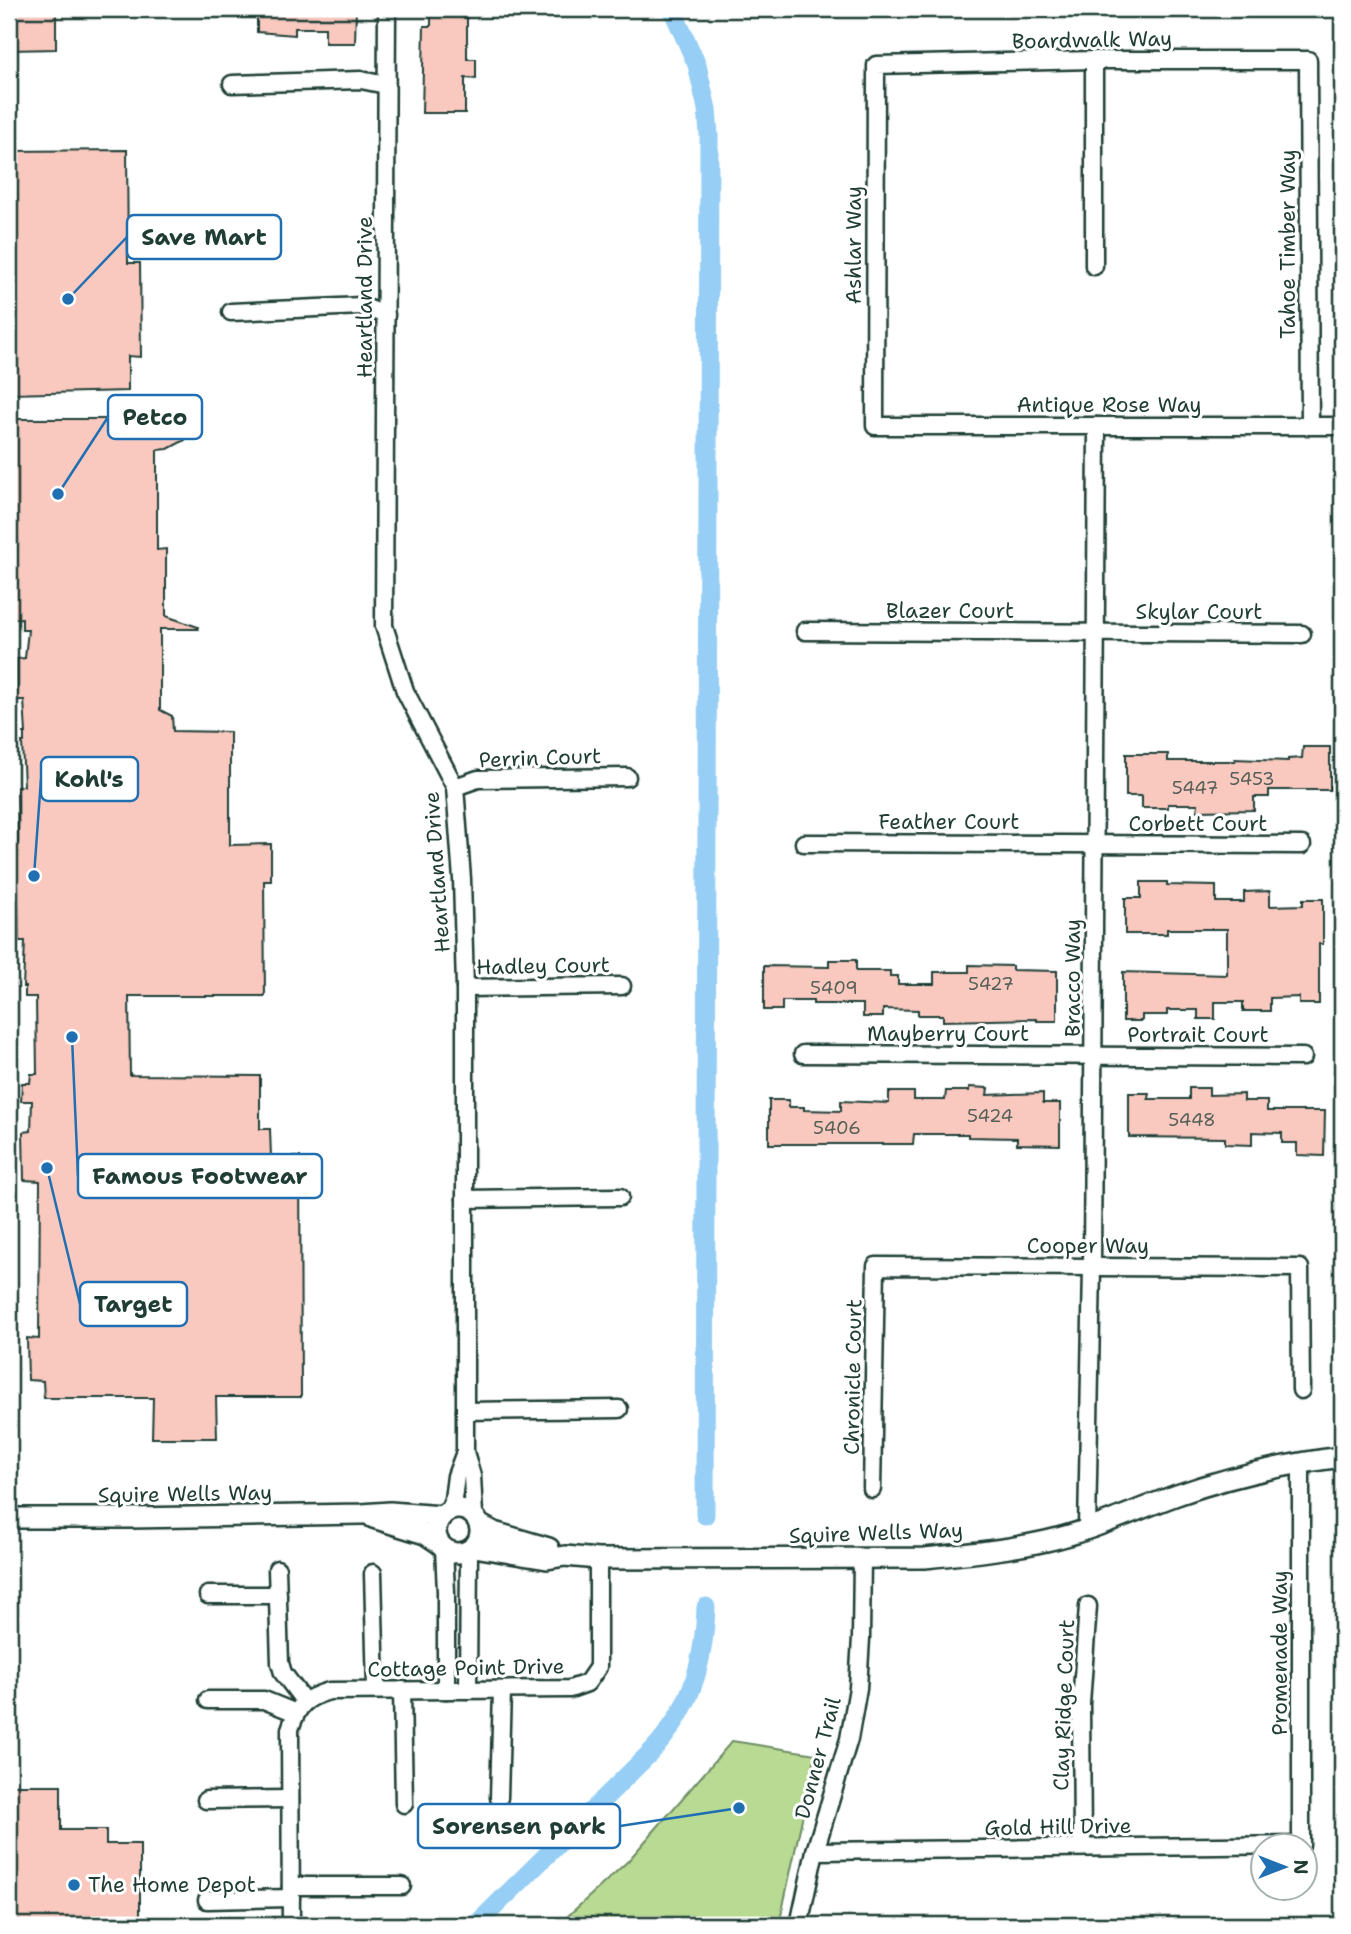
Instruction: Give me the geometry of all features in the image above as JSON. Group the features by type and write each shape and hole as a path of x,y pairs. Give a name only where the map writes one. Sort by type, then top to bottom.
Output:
{"street":[{"name":"Heartland Drive","path":"387,9 384,626 405,691 455,787 462,879 465,988 465,1452 472,1476 477,1520"},
{"path":"1094,60 1094,266"},
{"name":"Boardwalk Way","path":"876,65 1094,60 1308,60"},
{"name":"Tahoe Timber Way","path":"1308,60 1310,426"},
{"name":"Ashlar Way","path":"875,426 876,65"},
{"path":"232,84 361,80 386,85"},
{"path":"231,312 361,306 386,315"},
{"name":"Antique Rose Way","path":"875,426 1342,426"},
{"name":"Bracco Way","path":"1087,1529 1092,1267 1097,426"},
{"name":"Blazer Court","path":"805,631 1095,633"},
{"name":"Skylar Court","path":"1095,633 1302,634"},
{"name":"Perrin Court","path":"455,787 478,779 627,777"},
{"name":"Feather Court","path":"804,843 1094,844"},
{"name":"Corbett Court","path":"1094,844 1302,845"},
{"name":"Hadley Court","path":"465,988 622,986"},
{"name":"Mayberry Court","path":"803,1054 1093,1056"},
{"name":"Portrait Court","path":"1093,1056 1303,1057"},
{"path":"465,1199 621,1197"},
{"name":"Cooper Way","path":"876,1266 1300,1268 1301,1390"},
{"name":"Chronicle Court","path":"872,1489 876,1266"},
{"path":"465,1411 619,1409"},
{"name":"Heartland Drive","path":"445,1514 453,1499 456,1476 465,1452"},
{"name":"Squire Wells Way","path":"472,1549 547,1559 565,1556 598,1559 925,1558 1047,1541 1214,1482 1301,1462 1342,1457"},
{"name":"Promenade Way","path":"1301,1462 1301,1832"},
{"path":"442,1546 452,1553 472,1549 481,1532 477,1520 466,1510 457,1509 445,1514 436,1530 442,1546 447,1621 446,1690"},
{"name":"Squire Wells Way","path":"9,1518 390,1512 445,1514"},
{"name":"Squire Wells Way","path":"362,1514 425,1534 442,1546"},
{"name":"Squire Wells Way","path":"477,1520 494,1532 548,1548 565,1556"},
{"path":"468,1690 472,1549"},
{"name":"Donner Trail","path":"799,1925 815,1851 849,1739 858,1688 862,1558"},
{"name":"Cottage Point Drive","path":"300,1707 316,1695 329,1691 570,1689 587,1683 598,1667 598,1559"},
{"path":"277,1569 279,1663 300,1707"},
{"path":"373,1573 376,1690"},
{"path":"208,1595 278,1595"},
{"name":"Clay Ridge Court","path":"1082,1847 1081,1704 1088,1606"},
{"path":"447,1621 468,1622"},
{"path":"402,1690 404,1804"},
{"path":"499,1798 502,1690"},
{"path":"208,1700 264,1700 300,1707"},
{"path":"291,1925 290,1729 300,1707"},
{"path":"206,1800 290,1799"},
{"name":"Gold Hill Drive","path":"815,1851 1250,1845"},
{"path":"207,1900 402,1886"}],"green space":[{"path":"732,1741 816,1754 779,1925 558,1925 628,1861"}],"building":[{"path":"9,9 56,9 56,49 9,50"},
{"path":"257,9 356,9 355,43 325,43 325,28 295,28 295,35 257,32"},
{"path":"431,9 467,9 467,59 476,59 476,79 465,78 465,113 422,113 424,26 431,26"},
{"path":"127,150 128,263 140,263 141,357 128,356 128,391 9,394 9,151"},
{"path":"9,419 178,419 185,440 168,449 157,450 157,550 166,549 166,616 198,629 160,629 160,710 172,716 173,731 230,732 230,845 271,844 271,881 264,881 265,996 129,996 130,1075 260,1076 260,1129 270,1129 271,1157 300,1157 301,1397 216,1397 217,1438 152,1438 153,1398 44,1398 43,1381 28,1380 27,1338 39,1339 40,1181 24,1180 23,1132 31,1131 32,1101 21,1101 22,1083 30,1083 31,1074 37,1074 36,997 25,997 23,987 25,941 19,941 18,886 15,886 15,843 18,843 17,787 24,786 22,742 26,733 24,700 17,700 17,659 25,658 28,630 22,630 22,618 9,619"},
{"path":"1303,747 1330,747 1330,790 1269,790 1269,797 1254,797 1254,810 1197,811 1198,804 1168,804 1168,808 1142,808 1142,796 1126,796 1126,754 1168,754 1168,761 1288,761 1302,758"},
{"path":"1141,882 1216,886 1216,902 1244,902 1244,892 1270,891 1270,906 1303,905 1303,899 1323,899 1323,944 1319,944 1319,1004 1299,1004 1299,997 1270,998 1270,1011 1243,1011 1243,1002 1215,1002 1215,1019 1198,1019 1198,1010 1167,1010 1167,1015 1142,1015 1142,1021 1123,1021 1123,972 1227,975 1227,929 1167,929 1167,934 1125,934 1125,898 1141,898"},
{"path":"829,960 856,960 856,971 890,971 890,976 898,976 898,984 934,984 934,972 969,972 969,965 1057,971 1057,1021 943,1021 943,1015 918,1015 918,1010 883,1009 883,1017 863,1017 863,1004 813,1004 813,1001 782,1001 782,1010 764,1010 764,966 829,967"},
{"path":"969,1087 988,1088 987,1095 1043,1093 1043,1103 1060,1103 1060,1145 1017,1144 1017,1138 968,1137 968,1134 914,1134 913,1144 769,1144 769,1100 789,1100 789,1107 804,1107 804,1110 841,1111 841,1101 889,1103 889,1092 914,1092 914,1100 945,1100 946,1091 969,1091"},
{"path":"1189,1088 1209,1088 1209,1095 1244,1094 1244,1101 1267,1101 1267,1111 1325,1111 1324,1156 1297,1155 1297,1143 1282,1143 1282,1133 1252,1132 1252,1145 1225,1144 1225,1138 1129,1137 1129,1093 1149,1093 1148,1099 1189,1099"},
{"name":"The Home Depot","path":"9,1785 61,1785 61,1830 106,1830 106,1844 140,1844 140,1925 9,1925"}],"waterway":[{"path":"672,9 697,65 707,109 709,135 705,1515"},
{"path":"476,1925 665,1736 693,1685 702,1648 706,1607"}],"place":[{"name":"Save Mart","path":"68,299"},
{"name":"Petco","path":"58,494"},
{"name":"Kohl's","path":"34,876"},
{"name":"Famous Footwear","path":"72,1037"},
{"name":"Target","path":"47,1168"},
{"name":"Sorensen park","path":"739,1808"},
{"name":"The Home Depot","path":"74,1885"}]}
